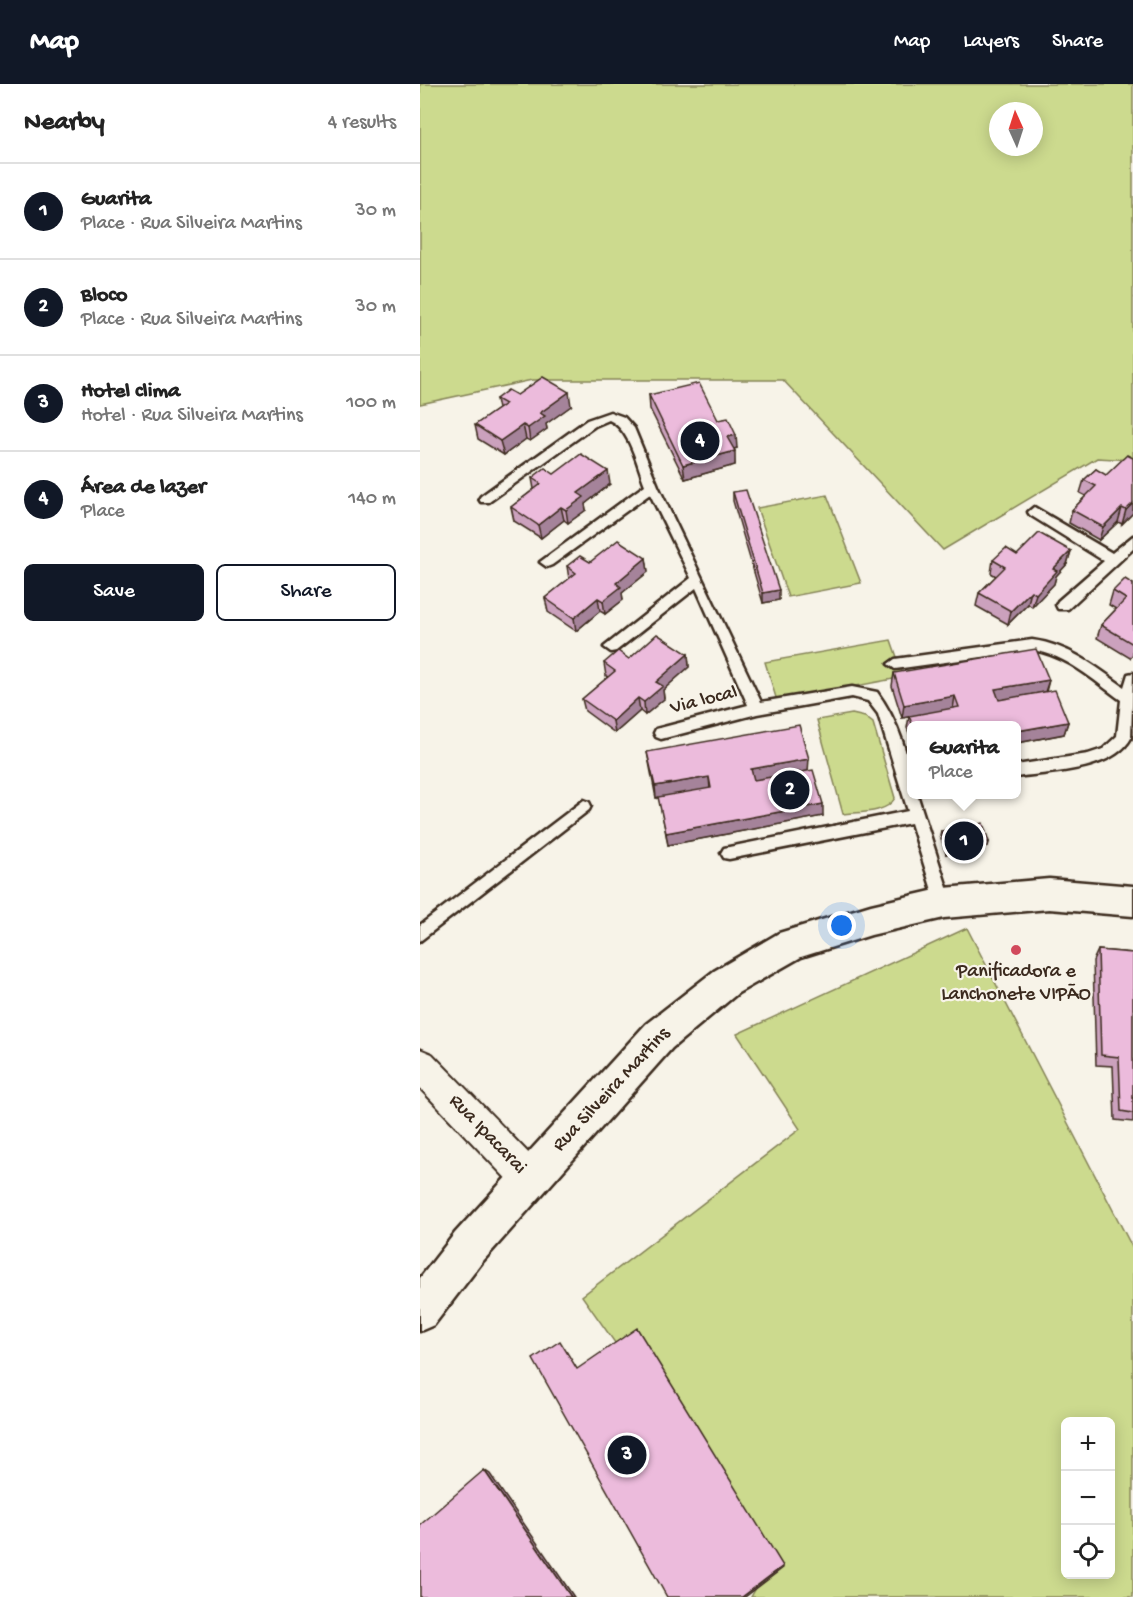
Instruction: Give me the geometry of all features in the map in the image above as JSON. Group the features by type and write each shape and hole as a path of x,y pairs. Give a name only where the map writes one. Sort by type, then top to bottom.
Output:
{"main road":[{"name":"Rua Silveira Martins","path":"420,1311 469,1248 658,1036 726,982 791,944 871,920 944,903 1049,894 1133,901"}],"street":[{"name":"Rua Ipacarai","path":"420,1065 530,1179"}],"lane":[{"path":"485,499 591,423 610,416 620,420 627,428 757,708"},
{"path":"547,562 652,486"},
{"path":"1034,512 1113,560"},
{"path":"1063,605 1133,541"},
{"path":"612,647 698,579"},
{"path":"895,664 1032,645 1048,645 1064,653 1128,698"},
{"path":"1021,770 1088,760 1108,753 1124,738 1128,698 1133,678"},
{"name":"Via local","path":"661,733 757,708 852,692 872,696 884,712 907,778"},
{"name":"Via local","path":"912,799 915,816 944,903"},
{"path":"420,934 584,806"},
{"path":"729,853 915,816"}],"green space":[{"path":"420,84 1133,84 1133,460 1097,458 943,550 783,380 532,380 420,404"},
{"path":"827,495 861,583 788,597 757,508"},
{"path":"891,640 904,677 777,701 765,662"},
{"path":"852,714 865,717 873,723 895,798 879,810 843,814 817,720"},
{"path":"967,928 1133,1249 1133,1597 751,1597 770,1563 582,1296 800,1129 737,1034"}],"building":[{"path":"543,377 569,392 540,413 545,416 528,428 523,425 500,441 475,425 505,404 496,399 508,390 517,395"},
{"path":"699,383 718,420 728,418 736,435 727,437 735,451 683,465 649,395"},
{"path":"581,454 608,471 578,493 584,497 566,510 561,507 538,525 511,507 541,484 532,478 545,468 554,474"},
{"path":"1127,455 1133,458 1133,503 1126,510 1122,508 1103,527 1072,510 1096,486 1084,480 1096,469 1106,475"},
{"path":"746,490 779,590 763,593 733,492"},
{"path":"1039,533 1071,551 1053,569 1057,571 1036,594 1031,591 1011,611 979,593 1005,567 993,560 1006,548 1017,555"},
{"path":"618,540 646,558 616,583 621,587 603,601 598,598 574,618 545,598 576,573 567,566 580,556 590,562"},
{"path":"1125,579 1133,584 1133,644 1101,625 1126,599 1113,591"},
{"path":"657,634 688,654 656,682 663,686 644,702 638,698 613,721 582,699 615,671 604,663 618,651 629,659"},
{"path":"1036,649 1049,680 995,689 999,700 1055,690 1068,722 1021,730 1021,721 911,721 909,716 959,707 955,696 904,705 894,673"},
{"path":"799,725 809,759 751,769 754,780 813,770 823,804 666,833 658,797 711,788 709,777 655,786 647,752"},
{"path":"983,823 989,842 947,850 941,831"},
{"path":"1098,950 1133,953 1133,1113 1121,1111 1119,1057 1101,1055"},
{"path":"637,1328 783,1566 742,1597 667,1597 533,1359 560,1341 577,1369"},
{"path":"484,1470 571,1597 420,1597 420,1525"}],"place":[{"name":"Área de lazer","path":"700,441"},
{"name":"Bloco","path":"790,790"},
{"name":"Guarita","path":"964,841"},
{"name":"Panificadora e Lanchonete VIPÃO","path":"1016,950"},
{"name":"Hotel clima","path":"627,1455"}]}
